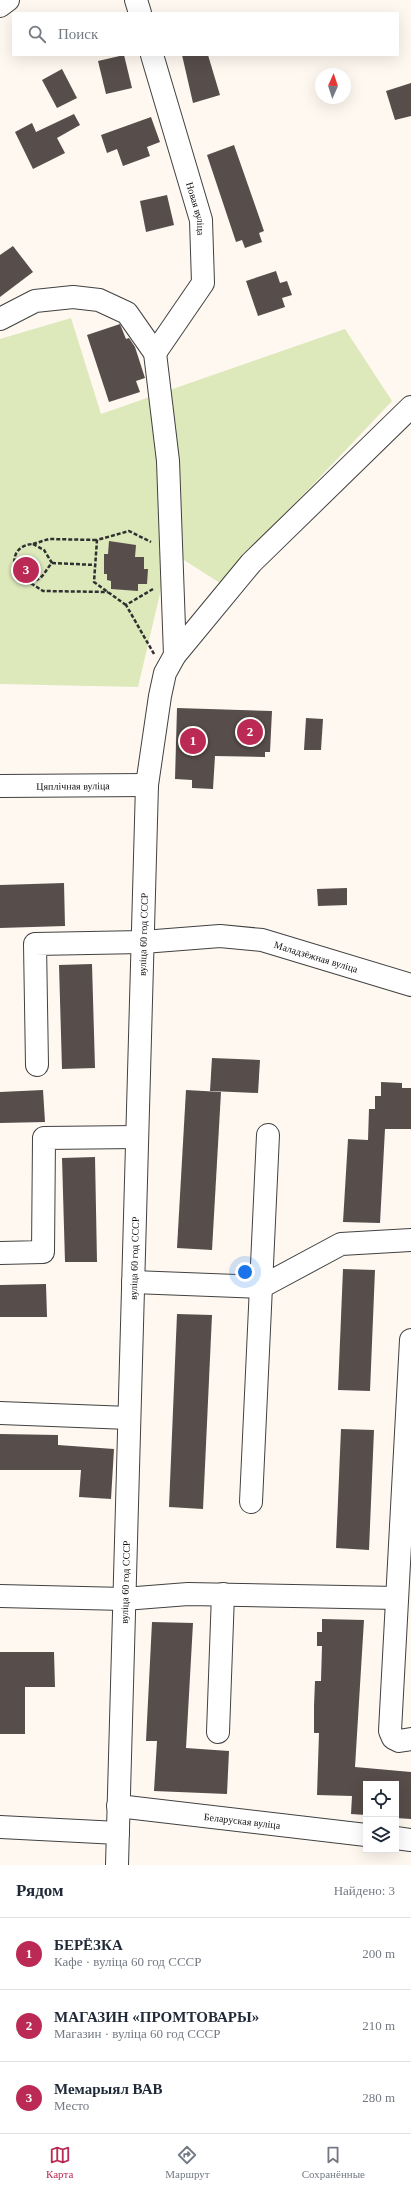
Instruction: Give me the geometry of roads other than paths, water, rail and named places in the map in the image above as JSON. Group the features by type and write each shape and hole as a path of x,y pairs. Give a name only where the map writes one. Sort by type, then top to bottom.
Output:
{"street":[{"path":"0,6 8,0"},
{"path":"136,0 140,12"},
{"name":"Новая вуліца","path":"152,56 201,220 203,283 155,353"},
{"path":"0,319 35,301 73,297 99,300 127,313 155,353"},
{"name":"вуліца 60 год СССР","path":"117,1865 147,785 170,664 168,461 155,353"},
{"path":"170,664 251,563 403,428 411,407"},
{"name":"Цяплічная вуліца","path":"0,786 147,785"},
{"name":"Маладзёжная вуліца","path":"37,1065 35,944 143,942 220,936 262,940 411,985"},
{"path":"251,1502 268,1135"},
{"path":"0,1253 43,1252 44,1138 137,1137"},
{"path":"133,1282 261,1287 341,1244 411,1240"},
{"path":"411,1340 406,1521 397,1598 390,1731 393,1738 399,1741 411,1739"},
{"path":"0,1413 129,1418"},
{"path":"0,1596 124,1599 188,1594 224,1594 397,1598"},
{"path":"218,1732 224,1594"},
{"name":"Беларуская вуліца","path":"118,1806 363,1835"},
{"path":"0,1827 118,1833"},
{"path":"399,1838 411,1840"}],"place":[{"name":"Мемарыял ВАВ","path":"26,570"},
{"name":"МАГАЗИН «ПРОМТОВАРЫ»","path":"250,732"},
{"name":"БЕРЁЗКА","path":"193,741"}]}
